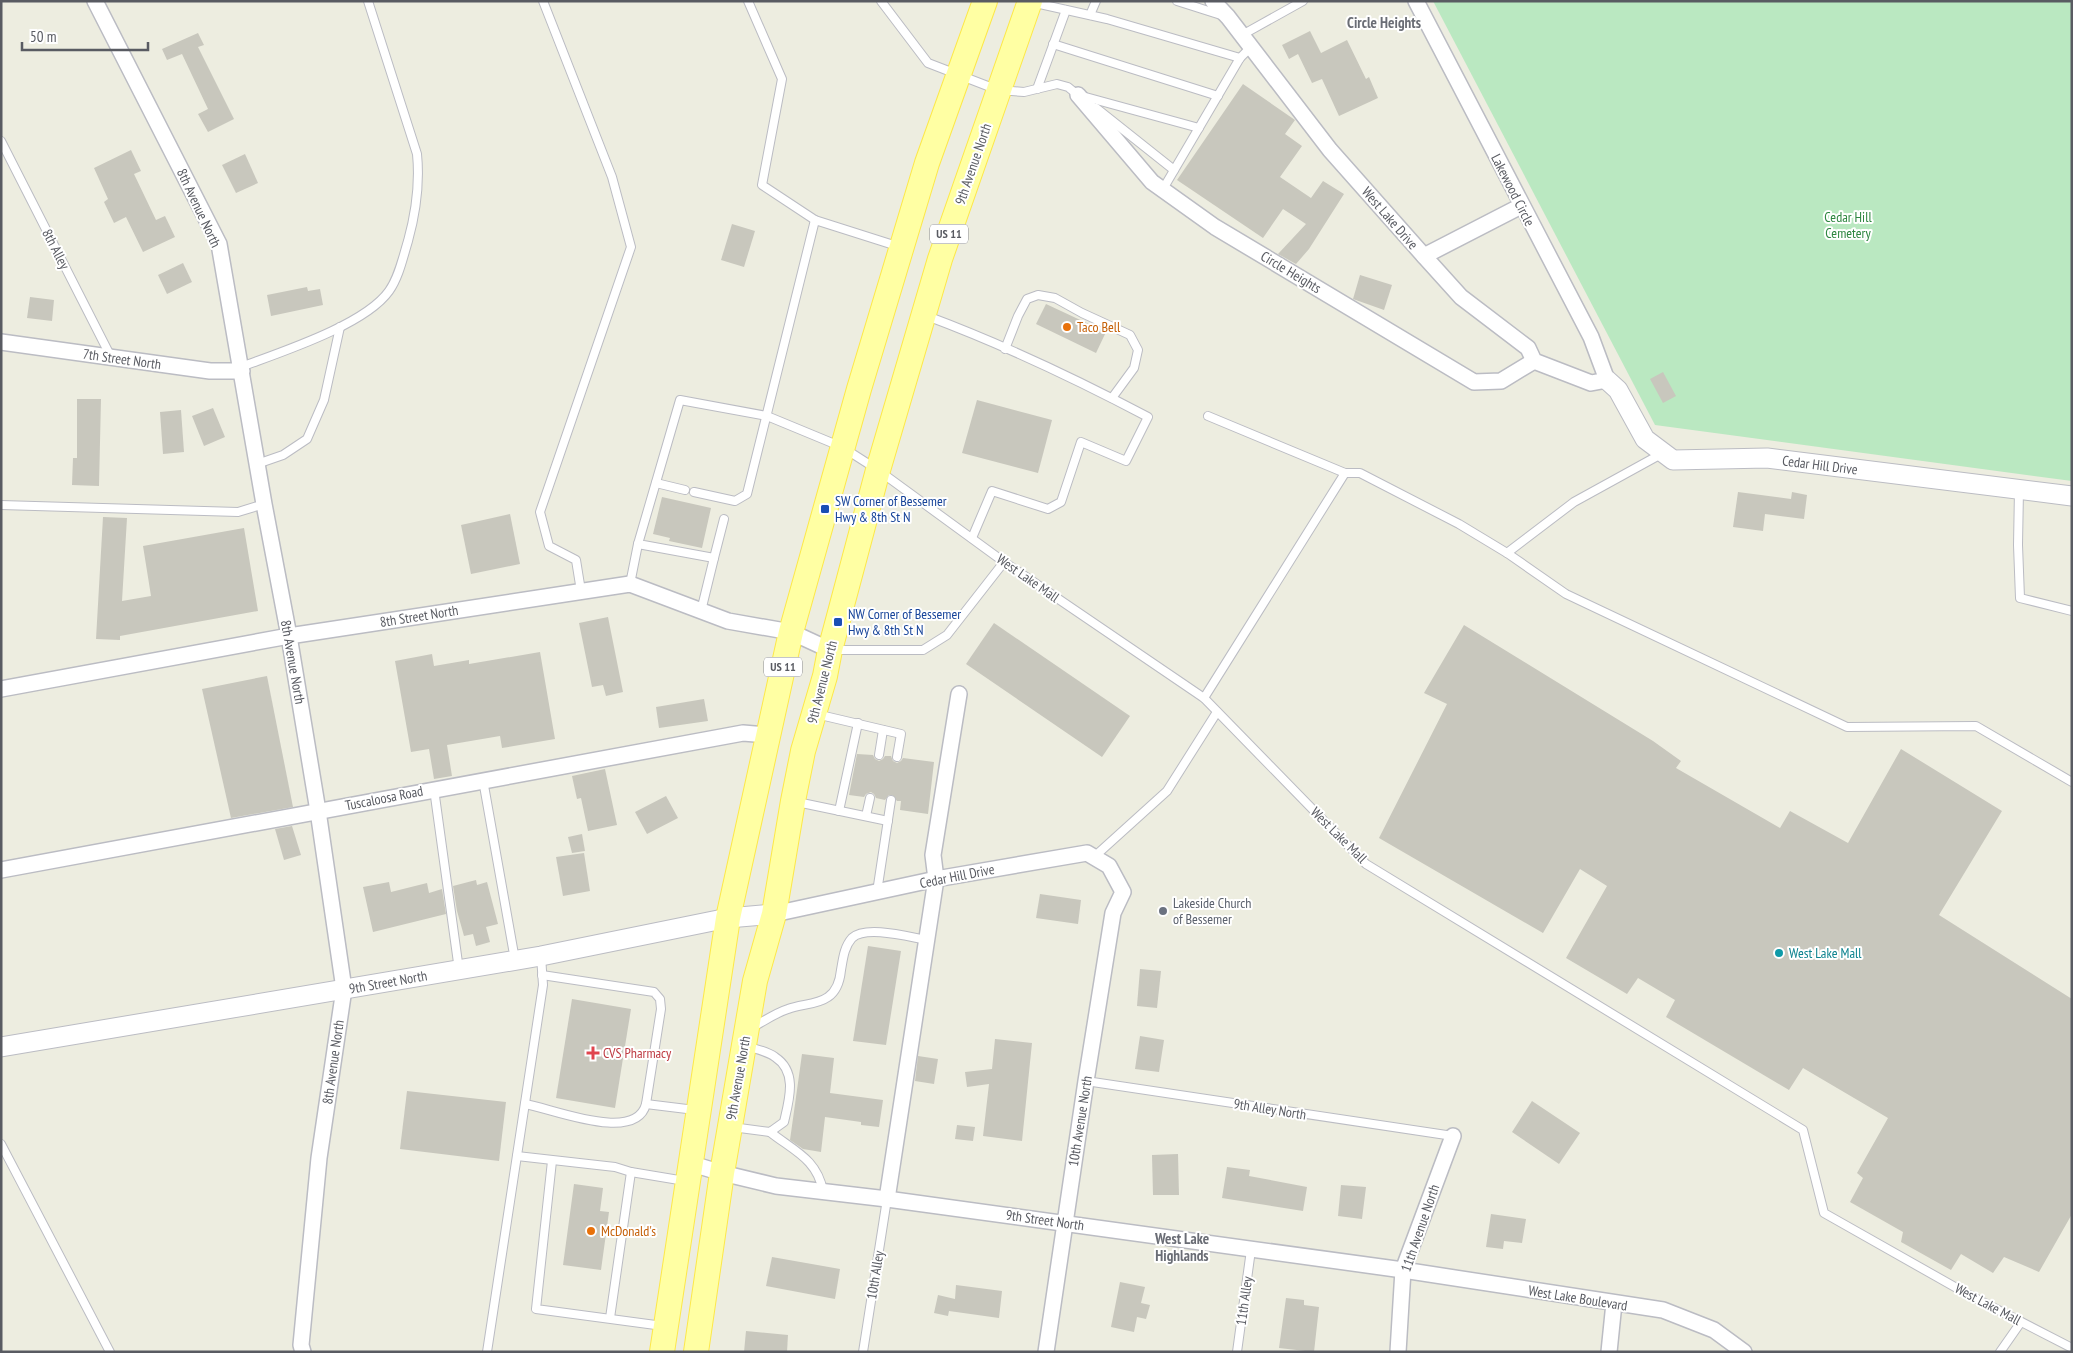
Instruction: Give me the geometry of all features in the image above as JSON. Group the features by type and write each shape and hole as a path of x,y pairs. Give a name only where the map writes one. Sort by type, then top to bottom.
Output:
{"main road":[{"name":"US 11","path":"662,1352 728,918 791,632 842,447 927,163 985,1"},
{"name":"9th Avenue North","path":"696,1352 722,1173 755,981 774,914 793,801 804,751 878,470 923,315 940,259 1030,1"}],"street":[{"name":"8th Avenue North","path":"95,1 219,244 264,504 290,636 318,810 344,989 320,1158 301,1345 303,1352"},
{"name":"West Lake Drive","path":"1213,1 1228,16 1330,150 1461,297 1528,348 1534,360 1591,383 1607,380"},
{"name":"Lakewood Circle","path":"1416,1 1521,206 1591,337 1607,380"},
{"name":"Circle Heights","path":"1078,95 1152,182 1163,190 1215,227 1474,382 1502,382 1534,360"},
{"path":"1424,256 1521,206"},
{"name":"7th Street North","path":"1,342 210,371 242,369"},
{"name":"Cedar Hill Drive","path":"1607,380 1618,390 1645,439 1672,460 1768,458 2072,496"},
{"name":"8th Street North","path":"1,689 290,636 630,584"},
{"path":"630,584 728,621 791,632 830,650"},
{"path":"886,1198 936,879 933,855 960,694"},
{"name":"Tuscaloosa Road","path":"1,870 743,733 767,736"},
{"name":"Cedar Hill Drive","path":"774,914 936,879 1087,852 1094,857"},
{"name":"10th Avenue North","path":"1046,1352 1113,913 1123,892 1109,866 1094,857"},
{"name":"9th Street North","path":"1,1047 541,956 728,918 774,914"},
{"name":"11th Avenue North","path":"1398,1352 1403,1270 1453,1136"},
{"name":"9th Street North","path":"688,1172 722,1173 776,1186 886,1198 1403,1270"},
{"name":"West Lake Boulevard","path":"1403,1270 1663,1310 1714,1330 1744,1352"},
{"path":"1609,1352 1614,1303"}],"lane":[{"path":"242,369 340,326 372,308 390,290 401,265 414,217 419,177 417,154 368,1"},
{"path":"543,1 612,177 631,248 540,512 549,546 576,560 581,592"},
{"path":"748,1 782,79 762,185 816,220 902,247"},
{"path":"881,1 928,63 998,90 1024,92 1057,84 1068,87 1119,125 1174,170"},
{"path":"1030,1 1090,15 1240,58"},
{"path":"1090,15 1096,1"},
{"path":"1177,1 1228,16"},
{"path":"1163,190 1240,58 1247,41 1303,1"},
{"path":"1037,89 1066,10"},
{"path":"1053,44 1218,96"},
{"path":"1078,95 1199,128"},
{"name":"8th Alley","path":"1,141 111,357"},
{"path":"694,492 734,502 747,494 816,220"},
{"path":"1006,349 1018,316 1028,299 1038,296 1055,298 1082,313 1130,335 1138,350 1134,368 1112,398"},
{"path":"923,315 1006,349 1112,398 1148,417 1126,461 1081,442 1062,502 1048,509 992,491 972,538"},
{"path":"257,464 283,455 308,439 324,400 340,326"},
{"name":"West Lake Mall","path":"656,483 680,400 767,416 842,447 878,470 1004,562 1204,698 1366,864 1803,1130 1824,1213 1969,1295 2072,1348"},
{"path":"1208,416 1345,473 1360,473 1459,524 1566,594 1846,727 1976,726 2072,782"},
{"path":"1506,553 1574,502 1664,453"},
{"path":"1204,698 1345,473"},
{"path":"630,584 638,544 656,483 685,490"},
{"path":"2019,490 2018,545 2020,598 2072,611"},
{"path":"1,505 238,512 264,504"},
{"path":"701,611 724,519"},
{"path":"638,544 714,558"},
{"path":"830,650 923,650 947,635 1004,562"},
{"path":"1094,857 1167,791 1217,712"},
{"path":"814,713 901,734 897,757"},
{"path":"839,811 858,723"},
{"path":"879,755 883,730"},
{"path":"483,780 515,960"},
{"path":"434,789 459,970"},
{"path":"866,816 870,798"},
{"path":"877,892 891,800"},
{"path":"793,801 888,821"},
{"path":"770,1132 784,1122 791,1091 788,1071 776,1057 745,1038 785,1010 802,1004 817,1002 828,997 836,988 847,946 853,937 873,932 927,940"},
{"path":"488,1352 543,985 541,956"},
{"path":"524,1104 538,1106 567,1115 617,1123 628,1122 639,1116 644,1111 646,1104 661,1009 660,999 654,992 542,975"},
{"name":"9th Alley North","path":"1086,1081 1453,1136"},
{"path":"646,1104 698,1111"},
{"path":"730,1127 770,1132 810,1162 821,1180 823,1191"},
{"path":"1,1144 110,1352"},
{"path":"517,1156 615,1167 631,1172 688,1172"},
{"path":"552,1161 536,1309 666,1327"},
{"path":"610,1318 631,1172"},
{"name":"10th Alley","path":"863,1352 886,1198"},
{"name":"11th Alley","path":"1237,1352 1251,1250"},
{"path":"2000,1352 2021,1322"}],"green space":[{"name":"Cedar Hill Cemetery","path":"1433,1 2072,1 2072,481 1655,425"}],"building":[{"path":"1310,31 1321,53 1347,40 1366,79 1369,77 1378,98 1339,116 1322,79 1312,83 1298,54 1289,59 1282,45"},
{"path":"198,33 204,45 198,47 234,119 208,132 198,114 208,109 182,54 167,60 162,49"},
{"path":"1243,84 1295,120 1285,134 1302,146 1280,177 1311,198 1323,181 1344,194 1309,249 1296,264 1278,254 1306,224 1283,209 1263,238 1177,180"},
{"path":"131,150 141,171 134,174 156,220 165,216 175,237 143,252 126,217 114,223 104,202 108,199 94,168"},
{"path":"245,154 258,183 236,193 222,165"},
{"path":"732,224 755,231 744,267 721,260"},
{"path":"183,263 192,282 167,294 158,275"},
{"path":"1360,275 1392,285 1384,310 1353,299"},
{"path":"307,287 308,291 320,289 323,305 271,316 267,295"},
{"path":"30,297 54,300 52,321 27,318"},
{"name":"Taco Bell","path":"1046,304 1106,332 1096,353 1036,324"},
{"path":"1663,372 1676,396 1663,403 1650,379"},
{"path":"77,399 101,399 99,486 72,485 73,458 77,458"},
{"path":"977,400 1052,420 1038,473 962,453"},
{"path":"213,408 225,437 204,446 192,416"},
{"path":"181,410 184,452 163,454 160,412"},
{"path":"1738,492 1791,499 1792,492 1807,495 1804,519 1765,514 1763,531 1733,527"},
{"path":"662,497 711,508 702,548 669,541 670,538 653,534"},
{"path":"510,514 520,564 471,574 461,525"},
{"path":"103,517 127,518 122,601 151,596 143,546 244,528 258,611 120,636 120,640 96,639"},
{"path":"608,617 623,692 606,696 603,685 592,687 579,623"},
{"path":"994,623 1130,716 1102,757 966,664"},
{"name":"West Lake Mall","path":"1464,625 1653,741 1681,761 1676,768 1780,828 1790,811 1848,843 1901,749 2002,811 1939,915 2072,999 2072,1214 2039,1272 2004,1257 1993,1273 1961,1254 1951,1270 1901,1242 1903,1232 1850,1202 1863,1178 1857,1173 1888,1118 1803,1068 1789,1090 1666,1017 1675,1000 1638,978 1627,994 1566,958 1607,886 1580,869 1543,933 1379,838 1447,704 1424,693"},
{"path":"540,652 555,739 502,748 500,736 447,745 452,776 434,779 429,749 411,752 395,661 432,654 434,666 469,660 469,664"},
{"path":"267,676 293,807 231,818 202,689"},
{"path":"704,699 708,721 659,728 656,707"},
{"path":"857,754 873,755 879,761 885,756 891,756 893,761 897,763 903,758 934,762 928,814 900,810 901,801 897,801 892,795 889,795 885,800 876,798 871,792 864,797 849,795"},
{"path":"605,769 617,825 588,831 581,798 577,799 572,776"},
{"path":"666,796 678,818 647,834 635,812"},
{"path":"292,826 301,855 284,860 275,829"},
{"path":"582,834 585,851 572,853 568,837"},
{"path":"584,853 590,891 563,896 556,857"},
{"path":"476,880 477,885 487,882 498,924 486,927 490,942 476,946 473,934 464,936 453,886"},
{"path":"389,882 391,892 427,883 429,893 442,889 446,914 373,932 363,887"},
{"path":"1040,894 1081,900 1078,924 1036,918"},
{"path":"868,946 901,951 886,1045 853,1041"},
{"path":"1140,969 1161,971 1157,1008 1137,1006"},
{"name":"CVS Pharmacy","path":"572,999 631,1009 615,1108 556,1098"},
{"path":"1140,1036 1164,1040 1159,1072 1135,1069"},
{"path":"995,1039 1032,1043 1022,1141 983,1136 989,1084 967,1087 965,1072 992,1069"},
{"path":"802,1054 834,1058 830,1093 883,1100 879,1127 861,1125 861,1122 825,1117 821,1152 803,1149 790,1140"},
{"path":"918,1056 938,1059 934,1084 915,1081"},
{"path":"407,1091 506,1102 499,1161 400,1149"},
{"path":"1532,1101 1580,1133 1559,1164 1512,1132"},
{"path":"957,1125 975,1127 973,1141 955,1139"},
{"path":"1178,1154 1179,1195 1153,1195 1152,1155"},
{"path":"1227,1167 1250,1170 1249,1176 1307,1187 1303,1211 1222,1198"},
{"path":"574,1184 603,1188 600,1211 609,1212 601,1270 563,1265"},
{"path":"1341,1185 1366,1187 1362,1219 1338,1216"},
{"path":"1491,1214 1526,1219 1522,1243 1504,1241 1503,1249 1486,1247"},
{"path":"772,1257 840,1269 835,1299 766,1286"},
{"path":"1120,1282 1145,1287 1141,1303 1150,1305 1146,1319 1137,1317 1134,1332 1111,1327"},
{"path":"956,1285 1002,1291 999,1318 949,1311 948,1316 934,1313 938,1295 955,1299"},
{"path":"1286,1298 1304,1300 1304,1305 1319,1307 1314,1352 1279,1348"},
{"path":"746,1331 788,1335 787,1352 744,1352"}],"place":[{"name":"Taco Bell","path":"1067,327"},
{"name":"SW Corner of Bessemer Hwy & 8th St N","path":"825,509"},
{"name":"NW Corner of Bessemer Hwy & 8th St N","path":"838,622"},
{"name":"Lakeside Church of Bessemer","path":"1163,911"},
{"name":"West Lake Mall","path":"1779,953"},
{"name":"CVS Pharmacy","path":"593,1053"},
{"name":"McDonald's","path":"591,1231"}],"district":[{"name":"Circle Heights","path":"1384,23"},
{"name":"West Lake Highlands","path":"1182,1248"}]}
